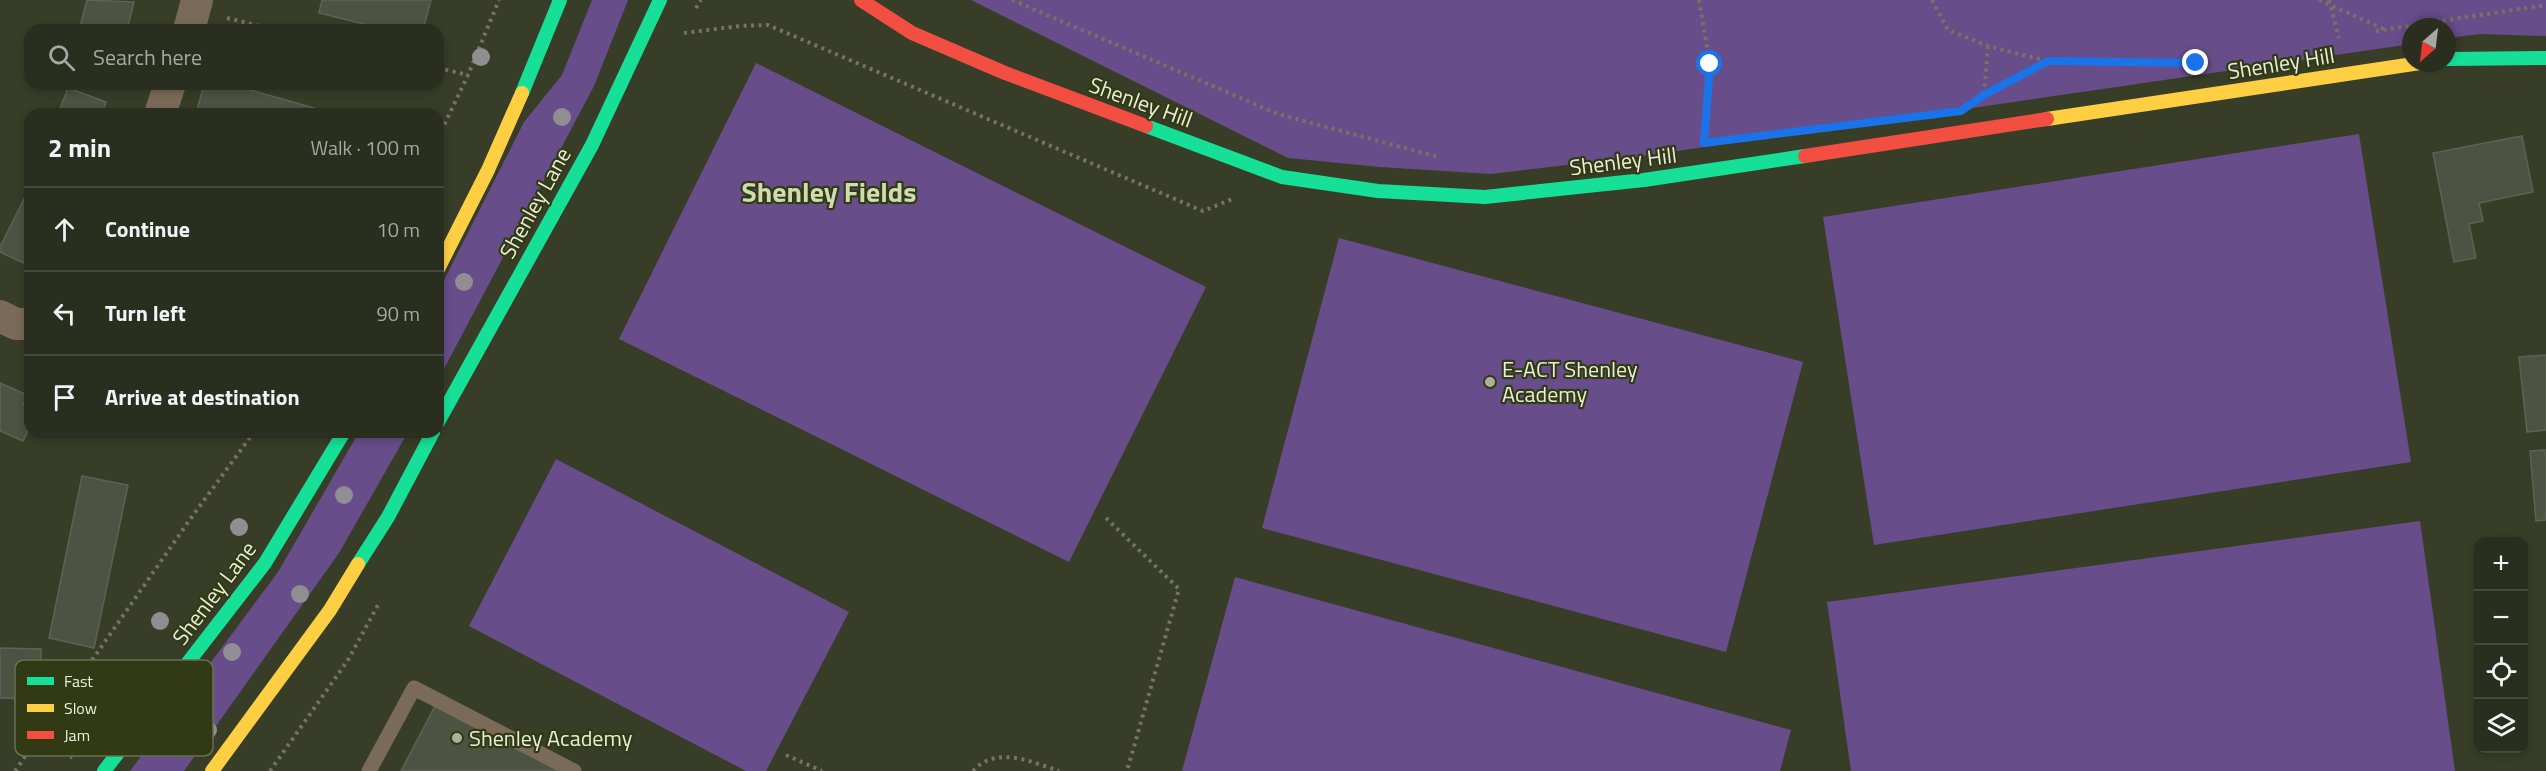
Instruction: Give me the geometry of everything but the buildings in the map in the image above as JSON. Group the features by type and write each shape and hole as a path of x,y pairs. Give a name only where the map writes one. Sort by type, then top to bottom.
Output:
{"street":[{"path":"444,258 472,207 508,128 560,0"},
{"name":"Shenley Lane","path":"444,411 592,145 660,0"},
{"name":"Shenley Hill","path":"861,0 912,33 1005,73 1282,177 1378,191 1485,197 1644,180 2402,66"},
{"path":"2456,59 2546,58"},
{"path":"162,108 168,90"},
{"path":"0,316 16,324 24,324"},
{"name":"Shenley Lane","path":"190,660 265,563 340,438"},
{"path":"212,771 330,610 388,517 430,438"},
{"name":"Shenley Lane","path":"104,771 116,756"}],"lane":[{"path":"369,771 414,688 574,771"}],"path":[{"path":"444,125 499,0"},
{"path":"689,17 701,0"},
{"path":"1012,0 1278,114 1445,159"},
{"path":"1699,0 1710,64 1704,143"},
{"path":"1932,0 1948,30 1988,46 2048,61 2184,62"},
{"path":"2319,0 2330,3 2384,30"},
{"path":"2330,3 2339,38"},
{"path":"2373,32 2546,5"},
{"path":"194,14 245,24"},
{"path":"684,26 678,34 768,25 1203,211 1282,177"},
{"path":"2328,40 2350,36"},
{"path":"1984,95 1988,46"},
{"path":"1977,100 2048,61"},
{"path":"444,69 468,75"},
{"path":"93,660 250,438"},
{"path":"1106,518 1179,590 1127,771"},
{"path":"786,754 822,771"},
{"path":"15,771 26,756"},
{"path":"69,756 73,759"},
{"path":"973,771 994,757 1021,758 1059,771"}],"shaded area":[{"path":"592,0 628,0 594,86 444,369 444,280 524,122 562,75"},
{"path":"971,0 2546,0 2546,36 2481,34 2456,37 2456,18 2402,18 2402,45 1643,156 1491,174 1288,158"},
{"path":"756,63 1206,287 1069,562 619,339"},
{"path":"2359,134 2411,462 1874,545 1823,217"},
{"path":"1339,238 1803,362 1726,652 1262,528"},
{"path":"356,438 405,438 339,553 213,730 213,660 278,572"},
{"path":"556,459 849,612 766,771 746,771 469,626"},
{"path":"2420,521 2455,771 1851,771 1827,602"},
{"path":"1235,577 1791,730 1780,771 1182,771"},
{"path":"141,756 195,756 184,771 130,771"}],"traffic: fast":[{"path":"522,93 560,0"},
{"path":"444,411 592,145 660,0"},
{"path":"2456,59 2546,58"},
{"path":"1146,126 1282,177 1378,191 1485,197 1644,180 1805,156"},
{"path":"190,660 265,563 340,438"},
{"path":"358,564 388,517 430,438"},
{"path":"104,771 116,756"}],"traffic: slow":[{"path":"2047,119 2402,66"},
{"path":"444,257 488,170 522,93"},
{"path":"212,771 330,610 358,564"}],"traffic: jam":[{"path":"861,0 912,33 1005,73 1146,126"},
{"path":"1805,156 2047,119"}],"place":[{"name":"E-ACT Shenley Academy","path":"1490,382"},
{"name":"Shenley Academy","path":"457,738"}],"district":[{"name":"Shenley Fields","path":"829,192"}],"route":[{"path":"1710,64 1704,143 1961,111 1984,95 2048,61 2196,63"}]}
